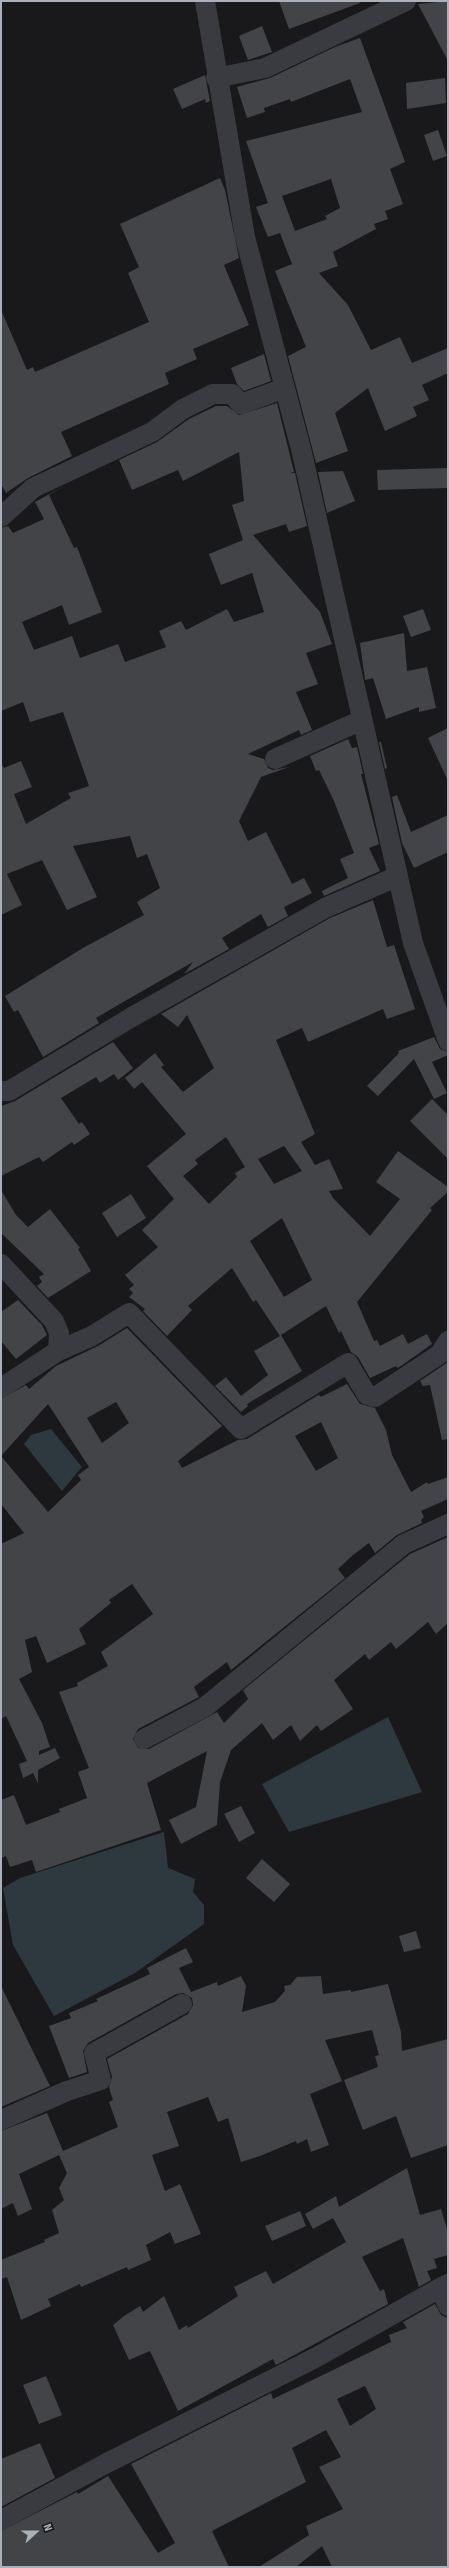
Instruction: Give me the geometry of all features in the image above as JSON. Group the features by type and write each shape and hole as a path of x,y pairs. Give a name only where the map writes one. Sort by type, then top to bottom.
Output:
{"street":[{"path":"205,1 216,78 245,237 284,388 413,943 448,1040"},
{"path":"216,78 264,68 406,1"},
{"path":"1,517 33,488 152,432 183,409 212,394 232,394 241,404 284,388"},
{"path":"275,759 362,720"},
{"path":"1,1091 9,1091 132,1017 324,908 398,876"},
{"path":"1,1264 54,1321 59,1333 58,1351"},
{"path":"1,1388 58,1351 92,1336 129,1313 241,1429 348,1363 367,1395 375,1397 440,1354 448,1340"},
{"path":"144,1739 205,1707 404,1544 448,1524"},
{"path":"1,2120 67,2091 101,2080 94,2053 182,2004"},
{"path":"1,2520 105,2464 445,2293"}],"shaded area":[{"path":"51,1429 82,1467 62,1491 24,1444 31,1435"},
{"path":"388,1717 422,1792 289,1832 262,1784"},
{"path":"164,1832 168,1868 195,1879 193,1892 204,1905 204,1924 135,1973 54,2016 13,1945 3,1888 20,1878"}],"building":[{"path":"279,1 360,1 360,3 289,29"},
{"path":"448,1 448,61 418,4"},
{"path":"262,26 272,52 248,60 239,36"},
{"path":"360,38 405,162 390,169 403,204 385,211 388,219 374,224 376,229 333,252 338,266 319,273 348,305 371,350 400,337 412,363 448,348 448,373 422,385 429,400 413,407 417,416 385,431 368,388 335,413 348,451 316,463 288,356 306,347 275,271 292,264 280,233 268,237 256,207 268,203 246,141 362,112 350,79 291,102 290,99 264,108 265,112 247,118 237,87 270,78 335,47","holes":["331,179 340,208 325,216 327,219 295,231 282,196"]},
{"path":"205,75 210,101 206,103 205,99 182,109 173,89"},
{"path":"445,78 446,103 407,109 406,83"},
{"path":"438,130 447,156 433,161 424,135"},
{"path":"220,178 225,190 239,258 224,265 249,325 193,349 197,359 165,373 169,384 61,432 72,456 28,478 6,493 1,484 1,310 27,370 33,367 35,372 149,322 128,273 139,267 120,224"},
{"path":"264,354 271,381 244,391 237,384 231,368"},
{"path":"277,403 294,472 290,473 295,473 307,526 289,532 286,524 253,535 320,612 332,644 306,653 318,684 296,692 312,730 301,735 299,730 248,754 264,759 268,768 273,770 289,767 261,777 239,821 248,841 266,832 292,884 304,878 312,893 284,907 288,916 268,927 261,914 222,938 229,949 184,974 193,962 125,1001 96,1018 99,1023 43,1057 18,1010 14,1012 5,996 83,948 144,915 137,902 160,888 147,854 137,858 130,836 73,846 97,897 67,910 42,860 7,874 22,905 1,915 1,763 4,768 21,761 32,787 14,794 26,824 71,798 68,793 89,786 63,712 30,722 23,702 1,711 1,528 8,526 13,533 44,519 35,502 66,485 49,495 74,548 77,547 102,612 69,625 62,605 22,622 34,650 72,636 80,658 118,644 125,662 166,647 159,631 181,621 186,630 227,609 234,622 264,612 252,573 221,585 209,554 243,540 232,505 244,501 239,452 183,481 178,470 132,490 119,460 157,442 189,419 216,406 227,406 239,415"},
{"path":"447,468 447,488 378,490 377,470"},
{"path":"343,471 355,501 327,513 318,472"},
{"path":"423,609 431,630 411,637 403,616"},
{"path":"404,633 407,671 427,667 436,708 419,712 419,707 386,719 373,678 365,680 360,643"},
{"path":"448,728 448,781 428,738"},
{"path":"348,739 352,748 357,747 363,774 361,774 379,844 369,848 380,871 324,896 322,891 348,878 340,859 354,853 334,801 319,770 316,771 310,756"},
{"path":"379,742 381,742 387,768 385,769"},
{"path":"397,795 411,832 448,815 448,852 414,868 402,843 392,797"},
{"path":"373,900 387,947 394,945 415,1009 387,1019 383,1009 308,1042 302,1028 276,1040 315,1134 301,1142 315,1165 329,1159 343,1189 329,1191 333,1198 370,1236 400,1199 376,1182 398,1151 448,1187 448,1192 430,1208 432,1210 357,1302 374,1341 377,1340 380,1346 403,1334 408,1344 427,1334 432,1344 401,1366 397,1368 396,1366 370,1378 358,1357 351,1352 341,1331 339,1333 326,1306 281,1335 302,1371 247,1404 248,1406 241,1412 215,1386 226,1377 241,1396 268,1375 254,1351 280,1336 256,1300 253,1302 232,1268 188,1306 192,1310 167,1336 143,1311 145,1309 129,1297 133,1293 129,1289 134,1285 125,1275 158,1247 142,1230 174,1199 147,1166 186,1134 142,1082 134,1089 125,1078 155,1053 164,1065 161,1067 183,1092 214,1068 187,1015 178,1027 161,1014 330,918","holes":["226,1137 245,1167 235,1173 237,1177 209,1204 183,1176 198,1164 195,1160","284,1146 302,1171 274,1184 258,1159","282,1218 312,1280 284,1297 250,1241"]},
{"path":"434,1037 440,1049 448,1052 448,1055 432,1062 447,1093 434,1099 414,1059 378,1096 367,1086 399,1053 398,1051"},
{"path":"113,1042 133,1068 118,1080 114,1074 100,1083 96,1077 61,1098 79,1124 82,1122 90,1134 74,1145 72,1142 43,1162 39,1157 1,1176 1,1106 15,1101"},
{"path":"432,1099 448,1115 448,1159 410,1121"},
{"path":"1,1190 16,1215 28,1227 50,1209 80,1248 78,1249 91,1271 48,1298 37,1286 42,1282 39,1277 44,1274 1,1233"},
{"path":"131,1194 146,1218 117,1237 102,1213"},
{"path":"18,1300 42,1325 47,1335 16,1359 1,1341 1,1312"},
{"path":"127,1328 222,1426 178,1461 182,1468 238,1440 247,1439 315,1397 319,1395 321,1397 347,1384 360,1404 375,1408 386,1430 392,1455 411,1492 427,1482 428,1484 448,1477 448,1499 421,1511 424,1517 421,1520 422,1523 397,1535 375,1553 369,1543 353,1555 338,1569 345,1578 231,1670 227,1662 194,1687 199,1697 138,1729 133,1739 138,1748 149,1749 217,1712 224,1723 248,1699 243,1690 410,1554 448,1537 448,1623 436,1634 428,1622 396,1649 391,1642 369,1660 365,1654 334,1680 353,1709 321,1731 317,1725 300,1741 291,1725 273,1740 262,1723 231,1750 220,1782 217,1825 181,1844 169,1820 196,1807 207,1751 147,1783 161,1830 36,1872 32,1860 10,1867 6,1856 1,1858 1,1800 14,1795 26,1825 60,1812 59,1809 87,1798 78,1772 89,1768 59,1692 78,1686 77,1683 108,1666 101,1652 153,1614 132,1584 109,1600 111,1603 79,1629 86,1644 47,1663 36,1636 25,1640 32,1672 19,1679 42,1723 50,1747 39,1751 39,1755 55,1748 60,1758 38,1770 38,1783 33,1773 23,1778 19,1764 27,1761 6,1716 1,1719 1,1544 24,1533 1,1504 1,1456 1,1399 26,1385 29,1389 56,1366 98,1346","holes":["116,1402 129,1423 102,1443 87,1418","48,1404 89,1467 78,1475 81,1480 48,1512 1,1456","321,1422 338,1458 316,1471 295,1436"]},
{"path":"448,1362 448,1439 442,1440 430,1385 423,1386 420,1381"},
{"path":"241,1806 255,1833 239,1842 224,1814"},
{"path":"262,1859 290,1884 274,1902 246,1878"},
{"path":"416,1931 421,1948 404,1952 399,1936"},
{"path":"186,1948 193,1962 179,1968 191,1992 217,1982 218,1986 241,1976 246,1986 242,2012 275,2002 285,1991 284,1986 290,1985 297,1977 321,1976 323,1994 351,1990 351,1992 388,1984 401,2032 402,2051 448,2039 448,2145 411,2158 396,2116 363,2130 344,2080 378,2067 375,2056 379,2055 372,2030 325,2040 342,2081 310,2094 329,2145 311,2152 307,2139 297,2144 296,2141 241,2162 228,2118 218,2122 208,2097 167,2112 179,2146 152,2155 165,2191 180,2184 201,2234 175,2244 170,2232 146,2245 151,2260 128,2270 127,2267 81,2287 80,2284 48,2299 51,2306 21,2320 7,2277 1,2279 1,2260 45,2242 44,2240 59,2233 52,2210 64,2200 59,2188 67,2173 59,2155 19,2174 32,2209 18,2216 13,2203 1,2209 1,2131 47,2113 63,2151 118,2127 109,2102 113,2100 109,2088 112,2077 107,2059 188,2014 193,2005 192,1998 183,1993 176,1994 88,2043 83,2051 87,2072 69,2078 49,2026 71,2018 69,2013 98,2001 96,1999 150,1974 147,1968"},
{"path":"1,1986 50,2086 1,2107"},
{"path":"407,2168 420,2215 441,2209 448,2232 448,2255 434,2259 437,2268 427,2271 431,2280 419,2287 403,2238 362,2257 380,2291 384,2289 388,2304 276,2365 273,2359 178,2411 150,2351 129,2360 113,2325 124,2316 140,2306 143,2312 164,2296 179,2330 187,2325 188,2328 238,2296 234,2287 266,2271 273,2284 346,2242 333,2218 313,2229 305,2214 336,2196 339,2207"},
{"path":"300,2211 306,2226 272,2241 265,2226"},
{"path":"435,2304 441,2315 448,2318 448,2567 332,2567 322,2546 296,2567 259,2567 309,2535 306,2526 343,2509 319,2467 341,2457 326,2430 292,2448 306,2482 212,2531 229,2567 1,2567 1,2531 77,2492 78,2494 108,2476 158,2553 175,2543 131,2464 271,2393 273,2399 391,2342 389,2335 407,2328 403,2322","holes":["365,2386 376,2409 350,2426 337,2399"]},
{"path":"46,2376 62,2415 39,2424 23,2385"},
{"path":"40,2443 55,2478 1,2507 1,2459"}]}
